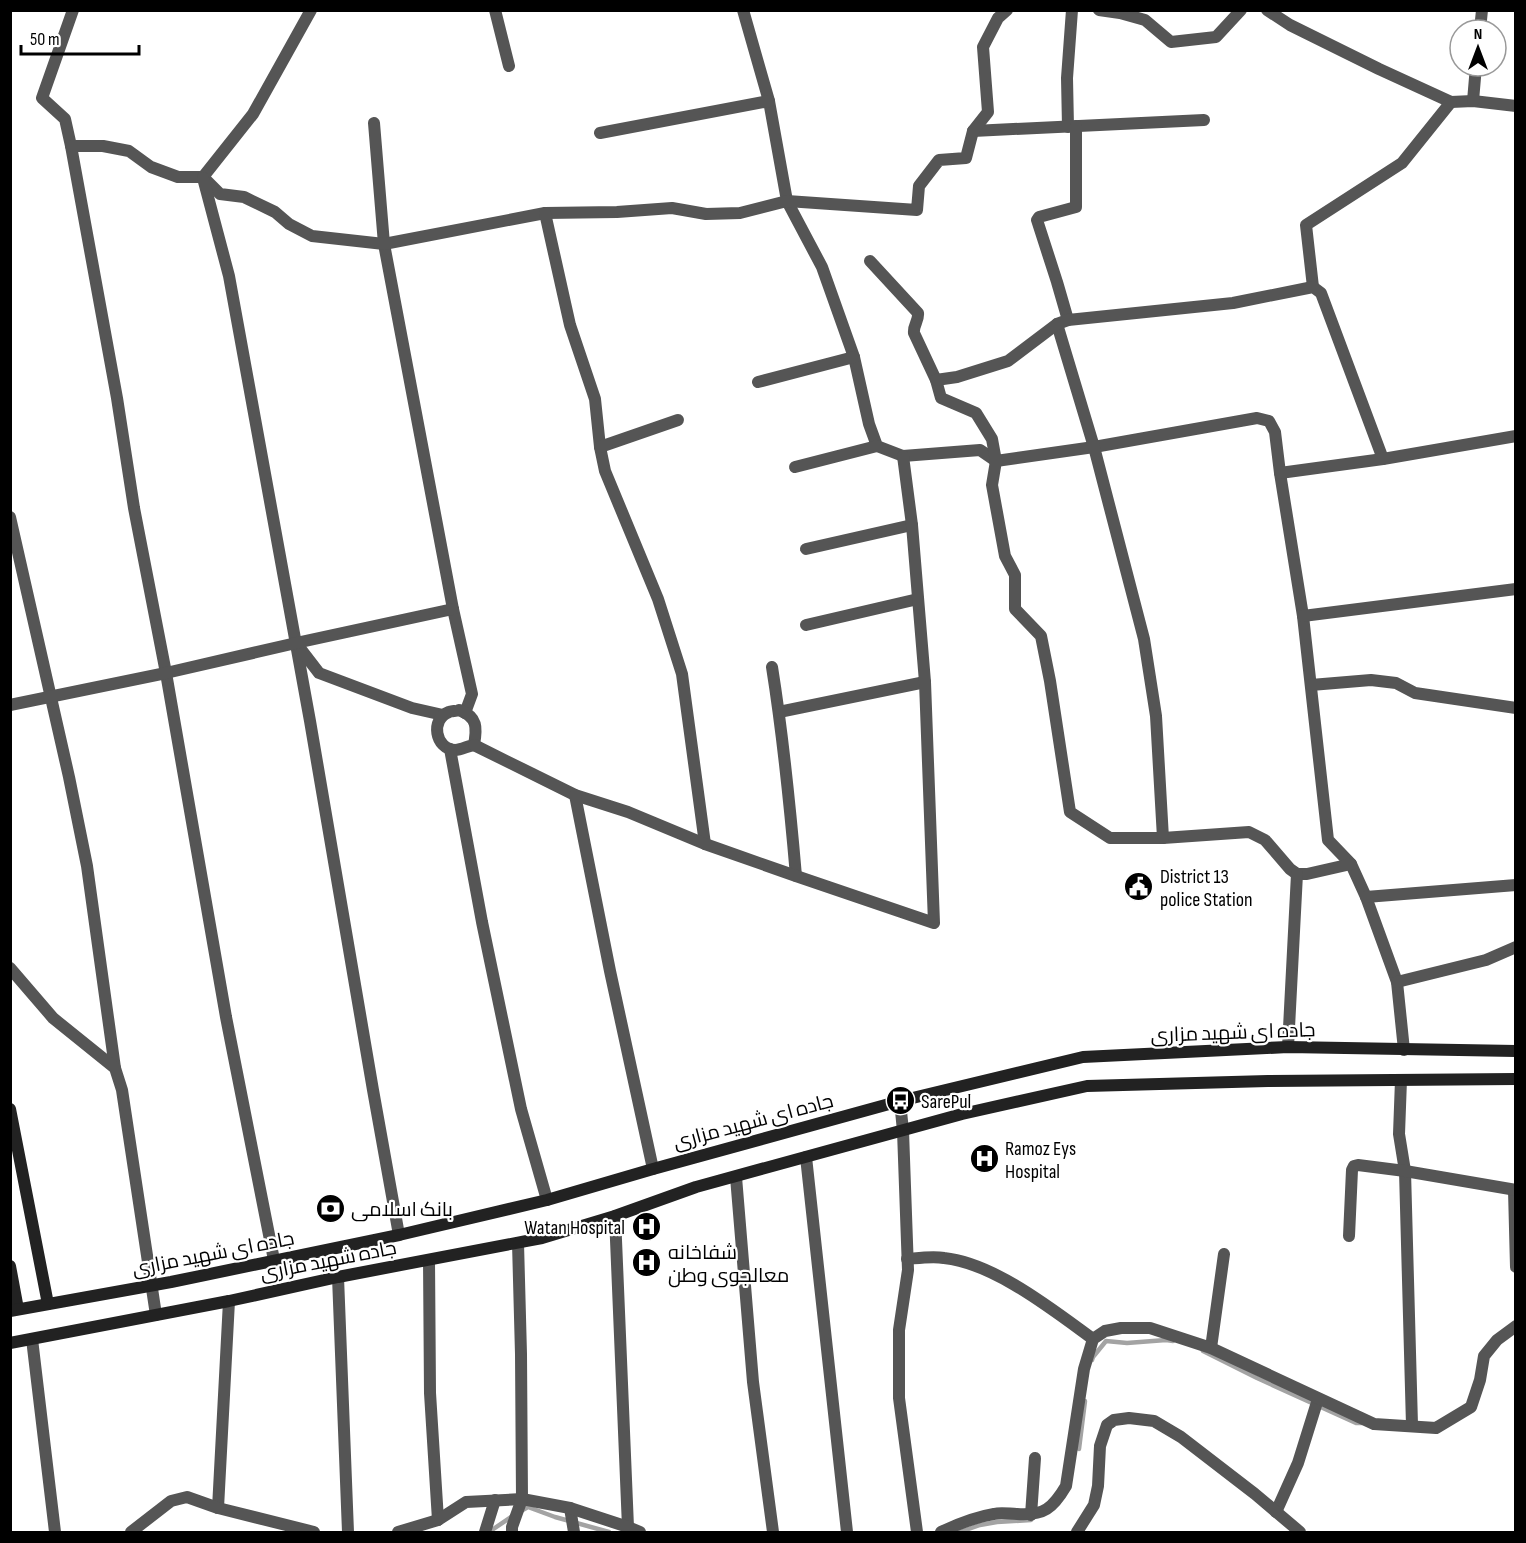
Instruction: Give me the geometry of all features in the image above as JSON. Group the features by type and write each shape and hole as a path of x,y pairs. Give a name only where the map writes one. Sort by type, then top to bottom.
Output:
{"main road":[{"name":"جاده ای شهید مزاری","path":"14,1310 151,1286 399,1235 547,1200 900,1101 1083,1057 1288,1047 1515,1051"},
{"path":"736,1177 962,1114 1087,1086 1268,1081 1515,1079"},
{"path":"10,1109 48,1304"},
{"name":"جاده شهید مزاری","path":"10,1343 542,1238 615,1216 696,1187 736,1177"},
{"path":"10,1266 14,1310"}],"street":[{"path":"74,10 42,98 65,119 71,146 226,1017 274,1260"},
{"path":"203,177 253,114 311,10"},
{"path":"495,10 509,66"},
{"path":"743,10 768,101 787,201 822,267 854,357 869,424 878,446"},
{"path":"1072,10 1067,78 1076,207 1039,217 1037,220 1057,282 1062,322 1144,639 1156,716 1163,838"},
{"path":"1099,10 1145,20 1172,42 1216,37 1240,10"},
{"path":"1267,10 1290,25 1451,102 1473,101 1515,106"},
{"path":"1290,25 1291,10"},
{"path":"71,146 103,146 129,151 152,166 178,177 203,177 220,194 243,198 274,212 289,224 312,236 384,244 545,213 617,212 672,208 706,214 740,213 787,201 917,210 919,186 939,160 966,158 973,131 988,112 983,47 998,18 1006,11"},
{"path":"1473,101 1475,78"},
{"path":"600,133 768,101"},
{"path":"1313,287 1306,225 1402,163 1451,102"},
{"path":"973,131 1204,120"},
{"path":"374,123 384,244 453,609 472,694 465,712"},
{"path":"203,177 229,276 296,643 399,1235"},
{"path":"545,213 570,325 595,399 605,471 658,599 682,674 705,844"},
{"path":"870,261 918,313 919,318 914,333 936,380 941,398 976,413 992,439 996,461 992,485 1005,556 1015,575 1015,609 1041,636 1070,812 1110,838 1163,838 1249,832 1265,840 1297,874 1352,864"},
{"path":"936,380 957,377 1008,361 1062,322 1233,303 1313,287 1322,293 1383,459"},
{"path":"758,382 854,357"},
{"path":"795,466 878,446 903,456 980,450 996,461 1094,447 1257,417 1269,422 1275,432 1303,616 1328,840 1352,864 1397,982 1404,1050"},
{"path":"600,447 678,420"},
{"path":"1280,473 1383,459 1515,436"},
{"path":"474,745 476,729 471,717 459,710 449,711 444,715 436,729 437,736 440,742 450,749 457,750 474,745 575,795 628,812 705,844 933,923 925,682 912,525 903,456"},
{"path":"10,517 87,866 115,1068 122,1090 156,1315"},
{"path":"807,549 912,525"},
{"path":"1303,616 1515,589"},
{"path":"807,625 918,599"},
{"path":"10,705 166,674 453,609"},
{"path":"296,643 319,674 412,708 444,715"},
{"path":"772,667 790,805 796,876"},
{"path":"1311,685 1371,680 1396,683 1415,693 1515,708"},
{"path":"779,712 925,682"},
{"path":"450,749 482,922 521,1109 547,1200"},
{"path":"575,795 653,1169"},
{"path":"1288,1047 1297,874"},
{"path":"1366,897 1515,885"},
{"path":"1397,982 1486,960 1515,947"},
{"path":"10,968 53,1018 115,1068"},
{"path":"1401,1080 1400,1134 1405,1171 1412,1425"},
{"path":"900,1101 908,1270 899,1330 899,1398 917,1533"},
{"path":"806,1157 847,1533"},
{"path":"1349,1236 1354,1166 1405,1171 1515,1190 1515,1268"},
{"path":"736,1177 753,1382 773,1533"},
{"path":"615,1216 628,1527"},
{"path":"512,1533 522,1499 518,1243"},
{"path":"1210,1348 1224,1254"},
{"path":"908,1259 944,1258 980,1266 1032,1296 1093,1339"},
{"path":"429,1260 430,1393 438,1520"},
{"path":"338,1277 348,1533"},
{"path":"218,1508 229,1301"},
{"path":"941,1533 964,1522 997,1513 1031,1515 1049,1509 1066,1486 1084,1369 1093,1339 1105,1332 1121,1328 1150,1328 1210,1348 1374,1424 1436,1428 1471,1407 1480,1380 1484,1356 1497,1340 1515,1326"},
{"path":"32,1339 55,1533"},
{"path":"1276,1512 1298,1463 1318,1399"},
{"path":"1077,1533 1094,1505 1098,1486 1100,1446 1107,1425 1114,1420 1129,1418 1154,1421 1181,1437 1300,1533"},
{"path":"1031,1515 1035,1458"},
{"path":"131,1533 171,1501 187,1497 218,1508 314,1533"},
{"path":"398,1533 438,1520 466,1502 522,1499 570,1508 640,1533"},
{"path":"485,1533 495,1500"},
{"path":"570,1508 574,1533"}],"waterway":[{"path":"1092,1360 1106,1341 1127,1343 1173,1341"},
{"path":"1203,1351 1356,1423 1362,1423"},
{"path":"1079,1449 1085,1401"},
{"path":"521,1511 528,1507 609,1532"},
{"path":"489,1532 514,1515"},
{"path":"960,1532 997,1522 1031,1520"}],"place":[{"name":"District 13 police Station","path":"1139,887"},
{"name":"SarePul","path":"900,1101"},
{"name":"Ramoz Eys Hospital","path":"984,1159"},
{"name":"بانک اسلامی","path":"330,1209"},
{"name":"Watan Hospital","path":"646,1227"},
{"name":"شفاخانه معالجوی وطن","path":"647,1263"}]}
